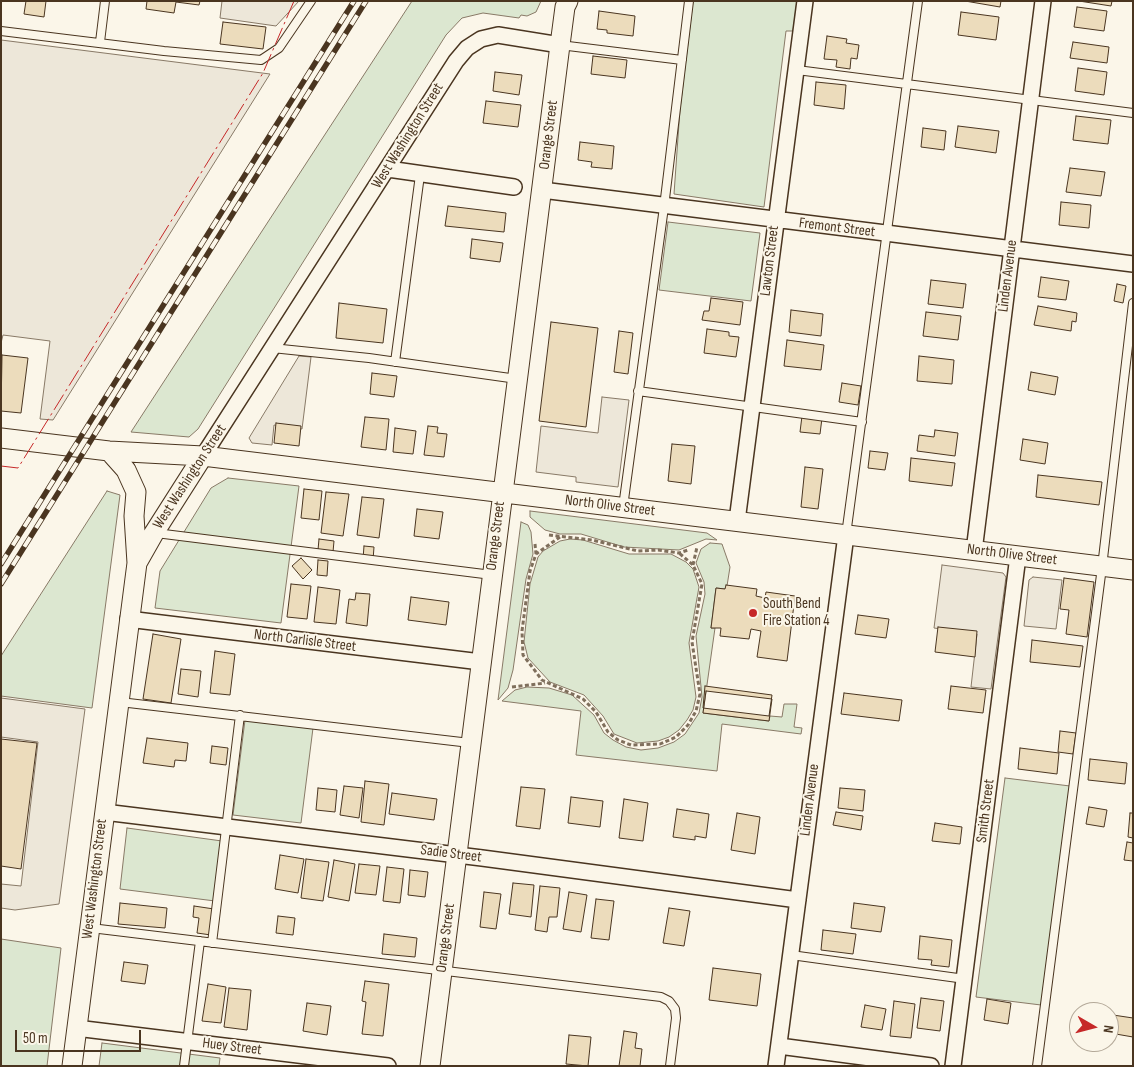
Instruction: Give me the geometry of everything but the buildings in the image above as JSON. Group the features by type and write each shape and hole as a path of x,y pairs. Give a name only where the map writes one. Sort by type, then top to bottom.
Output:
{"street":[{"name":"Lawton Street","path":"737,522 805,1"},
{"name":"Linden Avenue","path":"974,550 1043,1"},
{"name":"Orange Street","path":"430,1066 566,3"},
{"name":"West Washington Street","path":"72,1066 128,619 137,563 154,533 456,61 467,48 481,39 498,35 560,45"},
{"path":"388,169 514,187"},
{"name":"Fremont Street","path":"542,190 664,207 1133,264"},
{"name":"North Olive Street","path":"1,438 109,451 203,456 1133,570"},
{"path":"109,451 126,470 136,492 135,531 137,563"},
{"name":"Linden Avenue","path":"776,1066 846,535"},
{"name":"Smith Street","path":"954,1066 1018,556"},
{"name":"North Carlisle Street","path":"128,619 481,662"},
{"name":"Sadie Street","path":"104,812 456,855 798,900"},
{"name":"Huey Street","path":"76,1028 388,1066"},
{"path":"779,1046 931,1066"}],"lane":[{"path":"100,42 105,1"},
{"path":"1,31 261,60 279,48 311,1"},
{"path":"623,507 690,1"},
{"path":"846,535 918,1"},
{"path":"560,45 682,60"},
{"path":"797,70 1133,113"},
{"path":"395,362 420,175"},
{"path":"1037,1066 1102,567 1133,303"},
{"path":"272,348 395,362 517,379"},
{"path":"638,391 862,422"},
{"path":"135,531 492,575"},
{"path":"118,702 470,743"},
{"path":"212,942 240,715"},
{"path":"89,927 441,972 661,997 669,1001 675,1009 676,1018 670,1066"},
{"path":"184,1066 200,941"},
{"path":"791,955 964,979"}],"path":[{"path":"549,535 584,538 638,551 658,550 678,553 688,550"},
{"path":"536,554 560,537"},
{"path":"535,544 536,554 526,592 521,646 523,655 531,668 546,683 583,699 596,712 608,732 618,740 631,745 645,746 660,744 676,737 688,725 696,711 700,694 692,642 702,584 693,565 678,553"},
{"path":"693,565 697,547"},
{"path":"512,687 546,683"}],"green space":[{"path":"412,1 541,1 536,12 527,16 521,15 519,18 483,13 462,18 446,35 198,429 189,437 131,432"},
{"path":"693,1 797,1 793,31 786,31 764,207 674,194 680,109"},
{"path":"668,222 760,233 751,301 659,290"},
{"path":"228,478 299,486 281,623 155,608 160,571 211,488"},
{"path":"107,491 120,495 92,708 1,696 1,656"},
{"path":"530,511 707,533 717,540 706,539 679,550 624,547 581,534 560,534 545,530 530,517"},
{"path":"521,522 528,525 531,532 533,554 526,579 513,670 508,688 498,700"},
{"path":"570,539 583,540 629,554 671,554 686,562 693,569 699,587 689,643 696,697 693,710 687,720 679,730 669,737 658,741 637,743 614,734 603,716 584,695 550,682 528,658 524,642 530,584 538,557 543,551 560,541"},
{"path":"710,543 722,544 730,567 725,589 716,588 711,628 715,628 703,713 769,721 770,716 782,717 784,704 797,704 794,727 802,728 801,734 722,724 717,771 576,755 581,711 502,701 515,690 527,687 549,688 572,695 594,715 604,733 626,747 641,750 658,748 674,742 685,734 699,713 702,697 696,636 705,594 704,582 696,563 701,549"},
{"path":"245,720 313,728 301,823 233,815"},
{"path":"1005,778 1070,786 1041,1005 976,997"},
{"path":"127,828 222,841 215,901 120,889"},
{"path":"1,939 61,948 47,1066 1,1066"},
{"path":"102,1043 220,1058 219,1066 99,1066"}],"shaded area":[{"path":"222,1 299,1 276,26 220,18"},
{"path":"1,40 270,74 53,420 40,419 50,341 3,335 1,343"},
{"path":"299,356 311,357 302,429 274,425 272,445 252,443 249,438"},
{"path":"602,397 629,400 618,487 576,482 576,477 536,472 541,426 598,433"},
{"path":"942,565 1003,573 1006,577 991,689 971,687 977,634 934,628"},
{"path":"1033,577 1062,580 1056,629 1024,626 1029,580"},
{"path":"1,698 85,709 59,904 15,910 1,908 1,884 21,886 38,742 1,737"}],"railway":[{"path":"1,564 354,1"},
{"path":"1,584 366,1"}],"power":[{"path":"1,466 18,468 263,73 294,1"}],"place":[{"name":"South Bend Fire Station 4","path":"753,613"}]}
